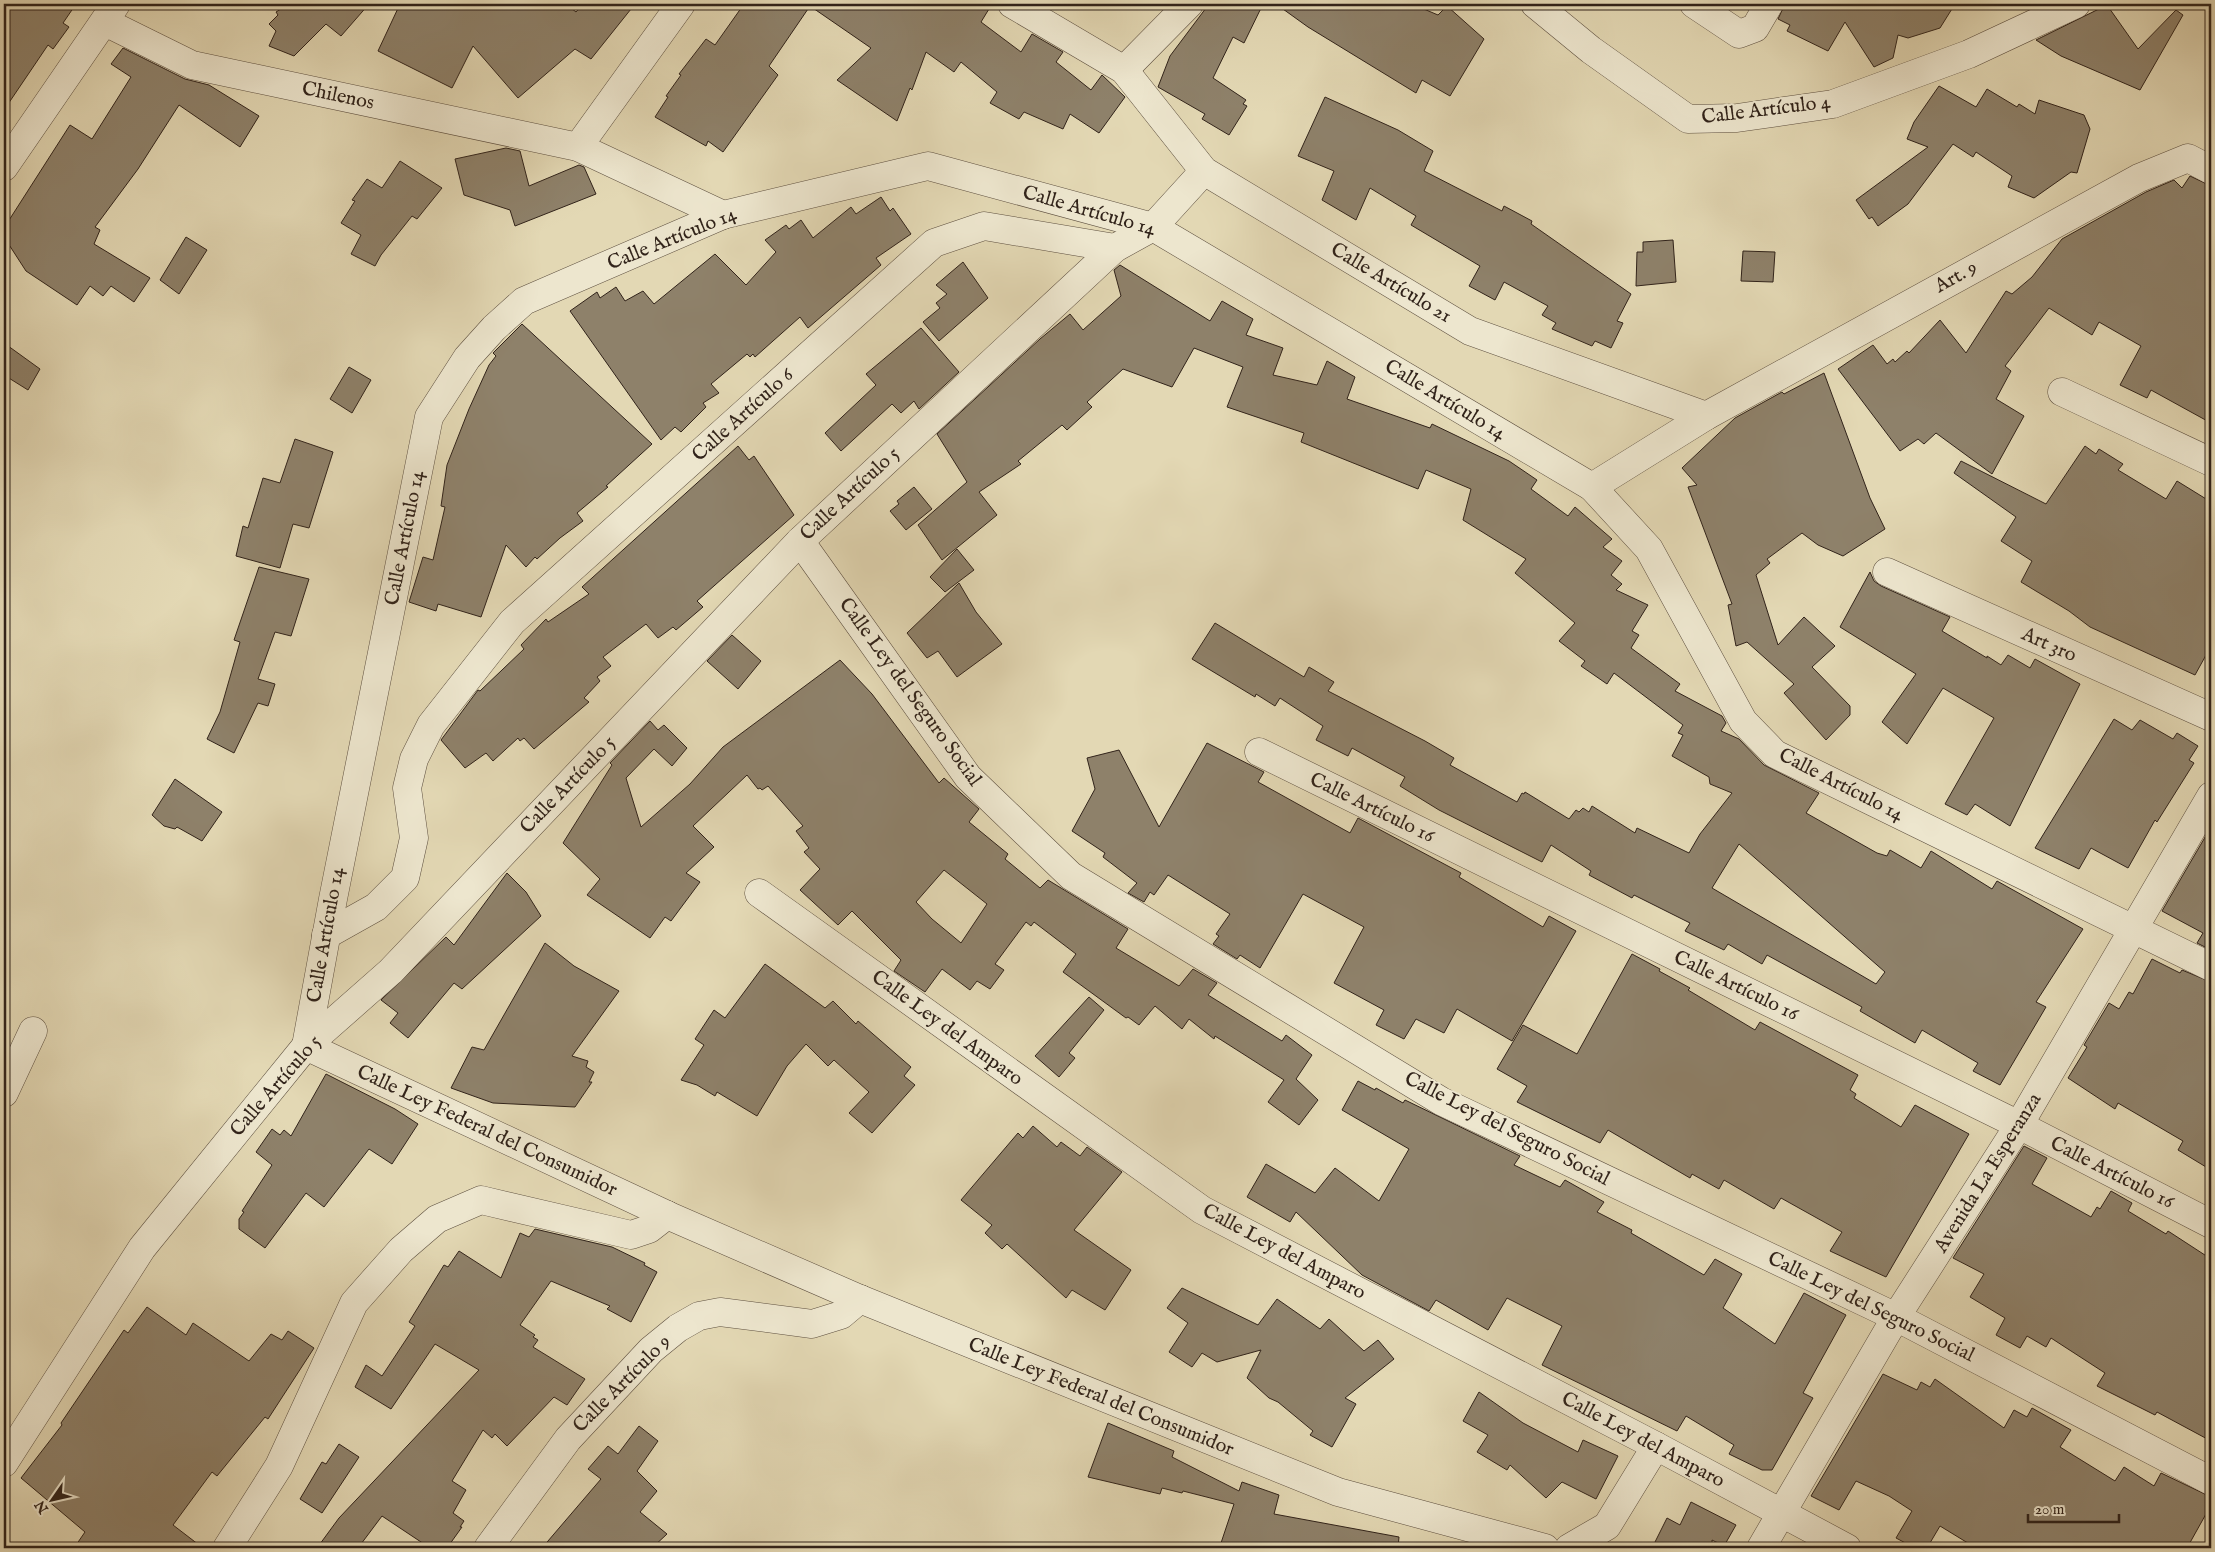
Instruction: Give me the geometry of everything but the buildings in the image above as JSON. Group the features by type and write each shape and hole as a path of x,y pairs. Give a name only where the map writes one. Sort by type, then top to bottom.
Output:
{"street":[{"path":"578,147 681,4"},
{"name":"Calle Artículo 21","path":"1012,4 1124,70 1204,171 1470,331 1706,416"},
{"path":"1124,70 1189,4"},
{"name":"Calle Artículo 4","path":"1535,4 1591,50 1688,119 1737,118 1833,104 1969,54 2076,4"},
{"path":"1694,4 1739,34 1755,28 1769,4"},
{"path":"4,167 111,13"},
{"name":"Chilenos","path":"111,13 192,66 578,147 723,215"},
{"name":"Art. 9","path":"1706,416 2139,178 2188,158 2211,170"},
{"name":"Calle Artículo 14","path":"306,1046 326,934 429,416 467,358 494,328 524,301 723,215 928,166 1153,226 1592,487 1649,549 1743,722 1775,754 2211,967"},
{"name":"Calle Artículo 5","path":"4,1463 142,1248 306,1046 390,971 800,541 1115,248 1153,226 1204,171"},
{"name":"Calle Artículo 6","path":"326,934 376,907 405,878 414,838 408,788 414,759 431,725 512,622 934,243 984,226 1115,248"},
{"path":"2062,392 2211,462"},
{"path":"1592,487 1706,416"},
{"name":"Calle Ley del Seguro Social","path":"800,541 968,777 1071,876 1441,1101 1896,1317 2211,1481"},
{"name":"Art 3ro","path":"1886,572 2211,718"},
{"name":"Calle Artículo 16","path":"1259,752 2020,1125 2211,1224"},
{"name":"Avenida La Esperanza","path":"1762,1548 1896,1317 2020,1125 2211,796"},
{"name":"Calle Ley del Amparo","path":"759,893 1202,1210 1656,1446 1847,1548"},
{"path":"4,1093 32,1031"},
{"name":"Calle Ley Federal del Consumidor","path":"306,1046 667,1215 860,1299 1338,1492 1545,1548"},
{"name":"Calle Ley Federal del Consumidor","path":"227,1548 279,1466 354,1303 401,1250 437,1218 481,1200 631,1235 649,1229 667,1215"},
{"name":"Calle Artículo 9","path":"488,1548 568,1439 651,1350 678,1328 699,1316 720,1312 812,1324 841,1314 860,1299"},
{"path":"1569,1548 1607,1526 1656,1446"}]}
